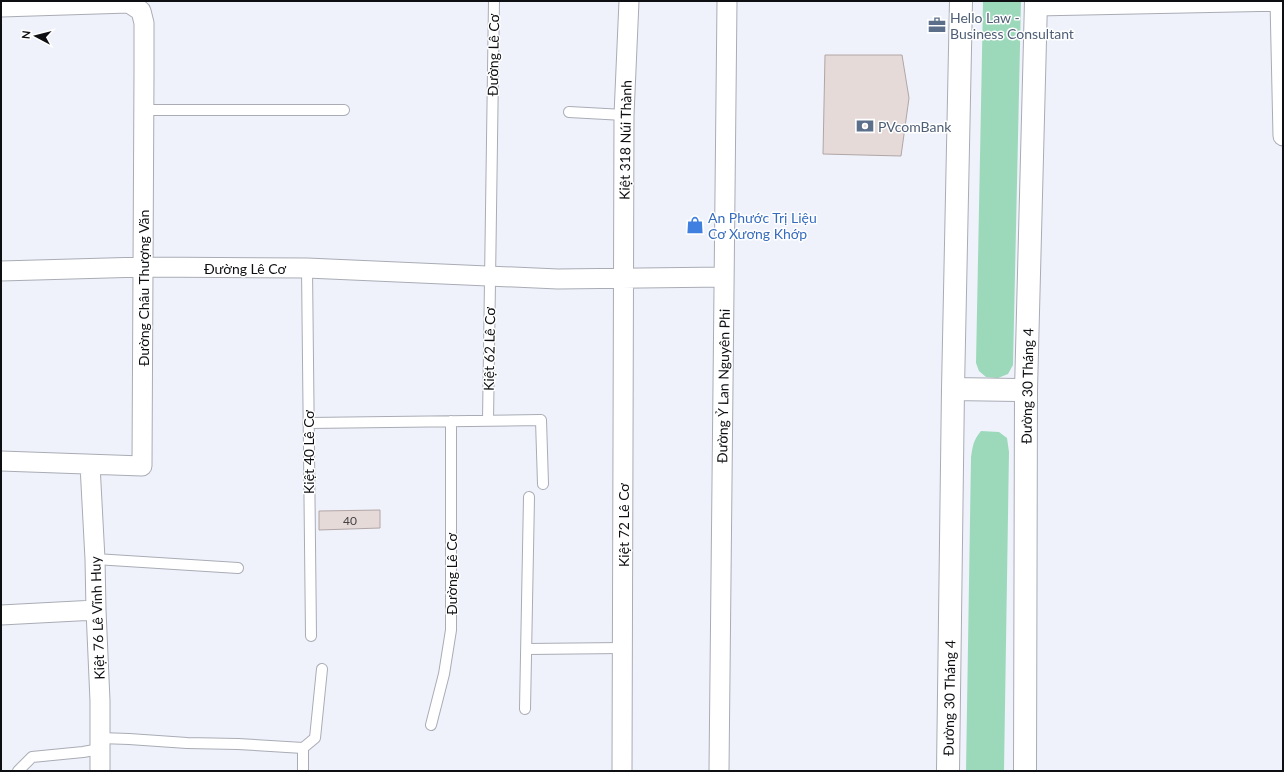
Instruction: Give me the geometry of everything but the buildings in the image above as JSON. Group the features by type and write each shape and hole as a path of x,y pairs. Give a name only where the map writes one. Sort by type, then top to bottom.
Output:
{"street":[{"name":"Kiệt 318 Núi Thành","path":"624,279 624,115 629,1"},
{"name":"Đường Ỷ Lan Nguyên Phi","path":"719,771 726,1"},
{"name":"Đường 30 Tháng 4","path":"948,771 953,389 962,1"},
{"path":"1036,4 1280,1 1283,136"},
{"name":"Đường Châu Thượng Văn","path":"1,7 129,3 141,11 144,23 142,466 90,465"},
{"name":"Đường 30 Tháng 4","path":"1025,771 1026,390 1036,4"},
{"name":"Đường Lê Cơ","path":"1,272 143,267 307,268 558,279 724,277"},
{"name":"Kiệt 72 Lê Cơ","path":"622,771 624,279"},
{"path":"953,389 1026,390"},
{"path":"1,461 90,465"},
{"name":"Kiệt 76 Lê Vĩnh Huy","path":"90,465 100,701 100,771"},
{"path":"1,615 96,610"}],"lane":[{"name":"Đường Lê Cơ","path":"490,277 494,1"},
{"path":"143,110 344,110"},
{"path":"569,112 624,115"},
{"name":"Kiệt 40 Lê Cơ","path":"307,268 308,500 311,636"},
{"name":"Kiệt 62 Lê Cơ","path":"488,422 490,277"},
{"path":"308,423 451,421 488,422 541,420 543,484"},
{"name":"Đường Lê Cơ","path":"431,725 444,674 451,630 451,421"},
{"path":"525,709 529,497"},
{"path":"95,559 238,568"},
{"path":"527,648 622,648"},
{"path":"18,771 32,757 83,752 100,743 129,739 302,748 315,738 322,669"},
{"path":"302,748 303,771"}],"green space":[{"path":"983,1 1021,1 1013,365 1008,374 998,378 986,377 979,371 976,363"},
{"path":"981,431 999,432 1007,438 1009,452 1004,771 966,771 971,457 974,443"}],"place":[{"name":"Hello Law - Business Consultant","path":"937,25"},
{"name":"PVcomBank","path":"865,126"},
{"name":"An Phước Trị Liệu Cơ Xương Khớp","path":"695,225"}]}
